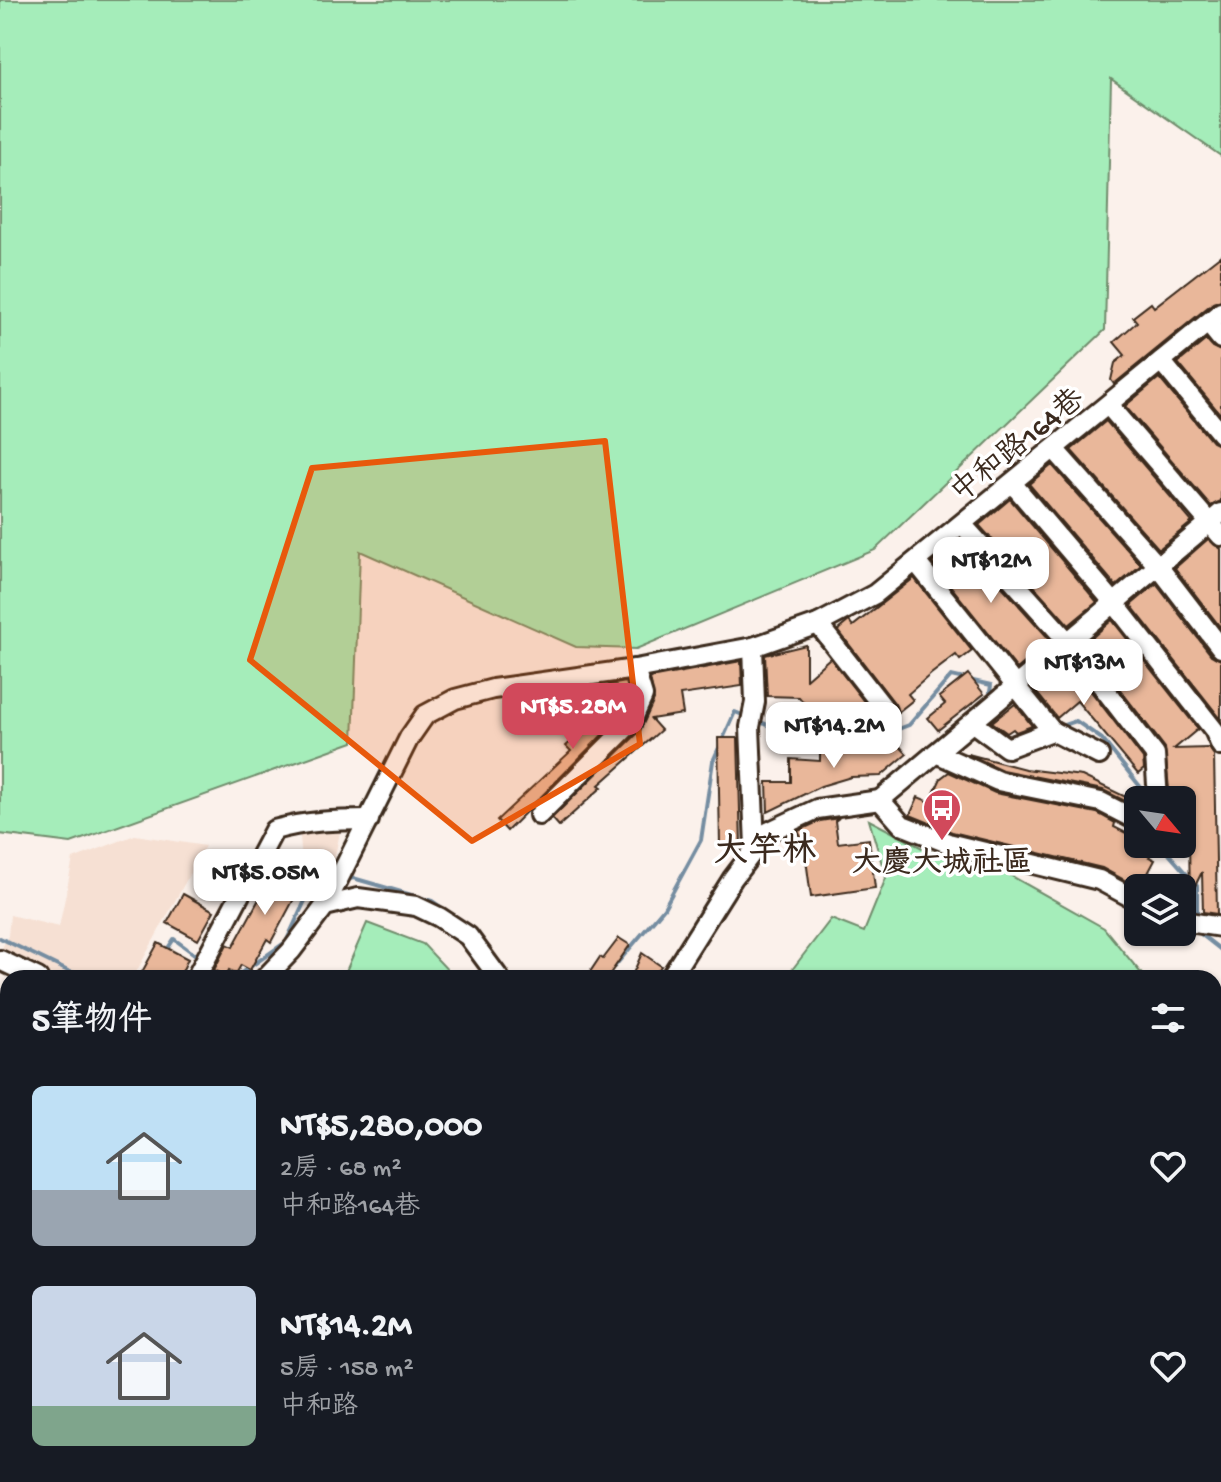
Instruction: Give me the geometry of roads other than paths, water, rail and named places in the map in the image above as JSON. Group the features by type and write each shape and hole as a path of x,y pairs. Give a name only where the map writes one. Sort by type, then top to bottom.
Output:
{"street":[{"path":"1214,318 1221,339"},
{"name":"中和路164巷","path":"273,970 291,951 329,899 409,738 425,715 455,699 493,689 635,669 753,647 818,624 875,594 1214,318"},
{"path":"1161,361 1221,434"},
{"path":"675,970 755,846 768,832 817,809 880,800 1158,566 1217,524 1108,405"},
{"path":"1054,449 1158,566 1221,648"},
{"path":"1012,483 1115,604 1214,730 1221,746"},
{"path":"962,524 1069,643 1155,755 1158,786"},
{"path":"916,562 1049,727 1099,755"},
{"path":"818,624 886,711"},
{"path":"753,647 755,702 750,727 755,846"},
{"path":"539,815 631,723 643,696 635,669"},
{"path":"973,723 1007,748 1049,727"},
{"path":"936,753 998,781 1101,802 1124,814"},
{"path":"880,800 902,825 948,843 1099,880 1124,893"},
{"path":"202,965 274,830 299,823 369,820"},
{"path":"329,899 358,898 416,906 468,936 493,970"},
{"path":"0,960 21,970"}],"waterway":[{"path":"757,721 799,736 867,741 909,725 951,676 991,685 990,692"},
{"path":"614,967 664,908 701,840 713,761 735,712 745,716"},
{"path":"1058,727 1076,721 1102,739 1140,786"},
{"path":"1172,858 1197,886 1197,919"},
{"path":"344,881 353,878 432,901 455,917"},
{"path":"246,970 286,942 309,892 328,886"},
{"path":"1197,928 1221,950"},
{"path":"0,938 66,970"},
{"path":"166,951 174,939 201,959"},
{"path":"208,964 215,970"}],"place":[{"name":"大慶大城社區","path":"942,842"}],"district":[{"name":"大竿林","path":"765,848"}]}
